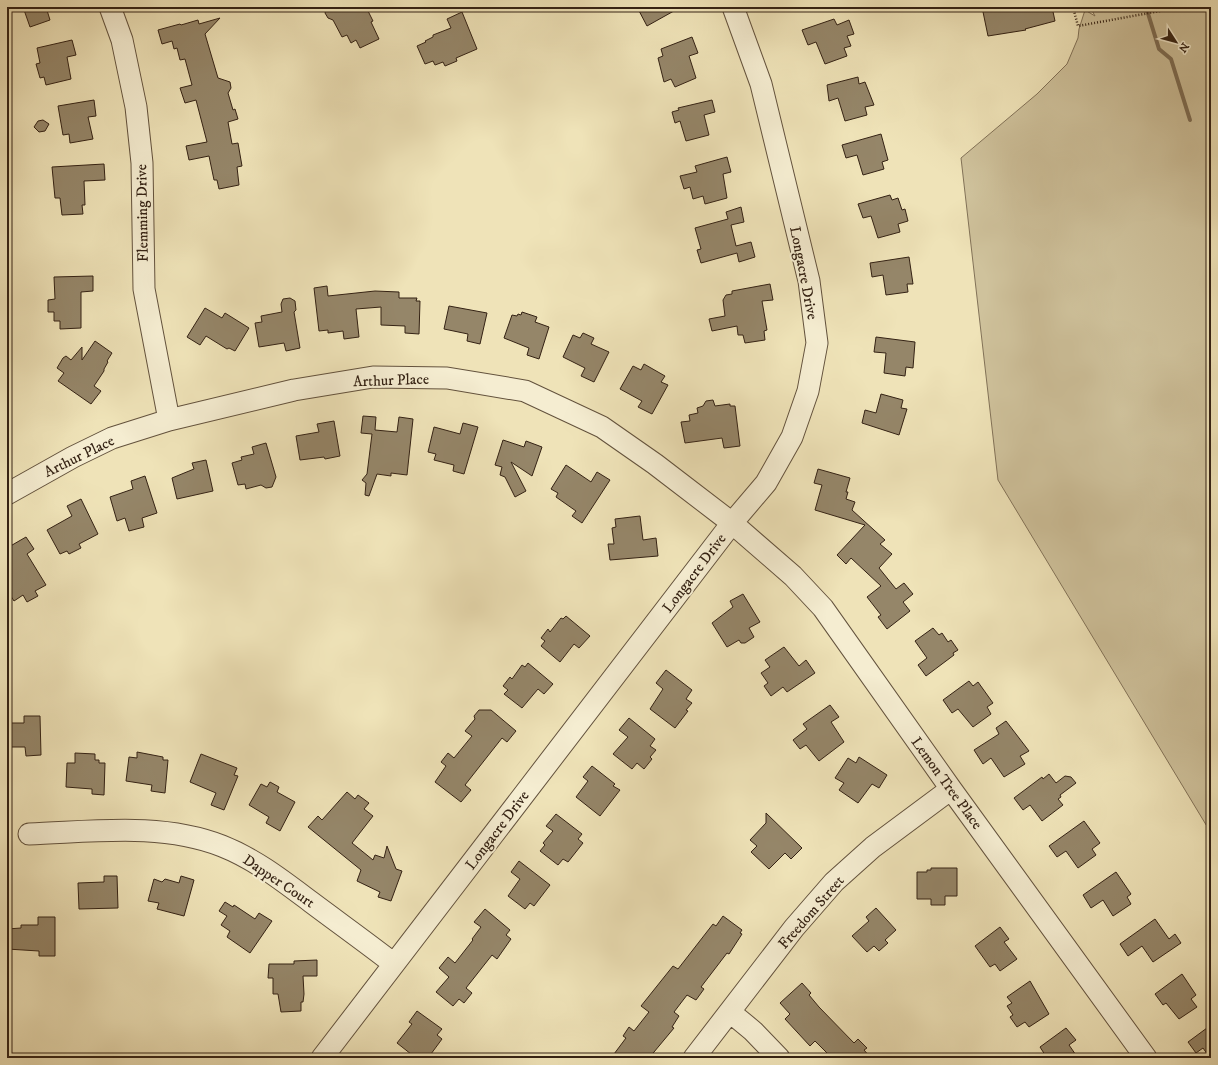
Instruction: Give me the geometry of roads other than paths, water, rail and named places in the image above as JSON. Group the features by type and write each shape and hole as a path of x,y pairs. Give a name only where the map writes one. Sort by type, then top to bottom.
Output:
{"street":[{"name":"Flemming Drive","path":"110,7 122,40 136,108 142,163 144,289 169,420"},
{"name":"Longacre Drive","path":"322,1058 732,523 766,483 792,437 808,391 817,343 809,281 761,84 734,7"},
{"name":"Arthur Place","path":"7,494 73,457 112,438 169,420 294,390 373,377 448,378 524,391 602,427 655,464 732,523"},
{"name":"Lemon Tree Place","path":"732,523 793,576 823,608 951,789 1146,1058"},
{"name":"Freedom Street","path":"694,1058 794,928 834,882 873,848 951,789"},
{"name":"Dapper Court","path":"29,834 129,830 189,837 220,846 246,857 273,874 394,964"},
{"path":"730,1012 753,1031 779,1058"}],"waterway":[{"path":"1146,7 1159,49 1171,59 1190,120"}]}
